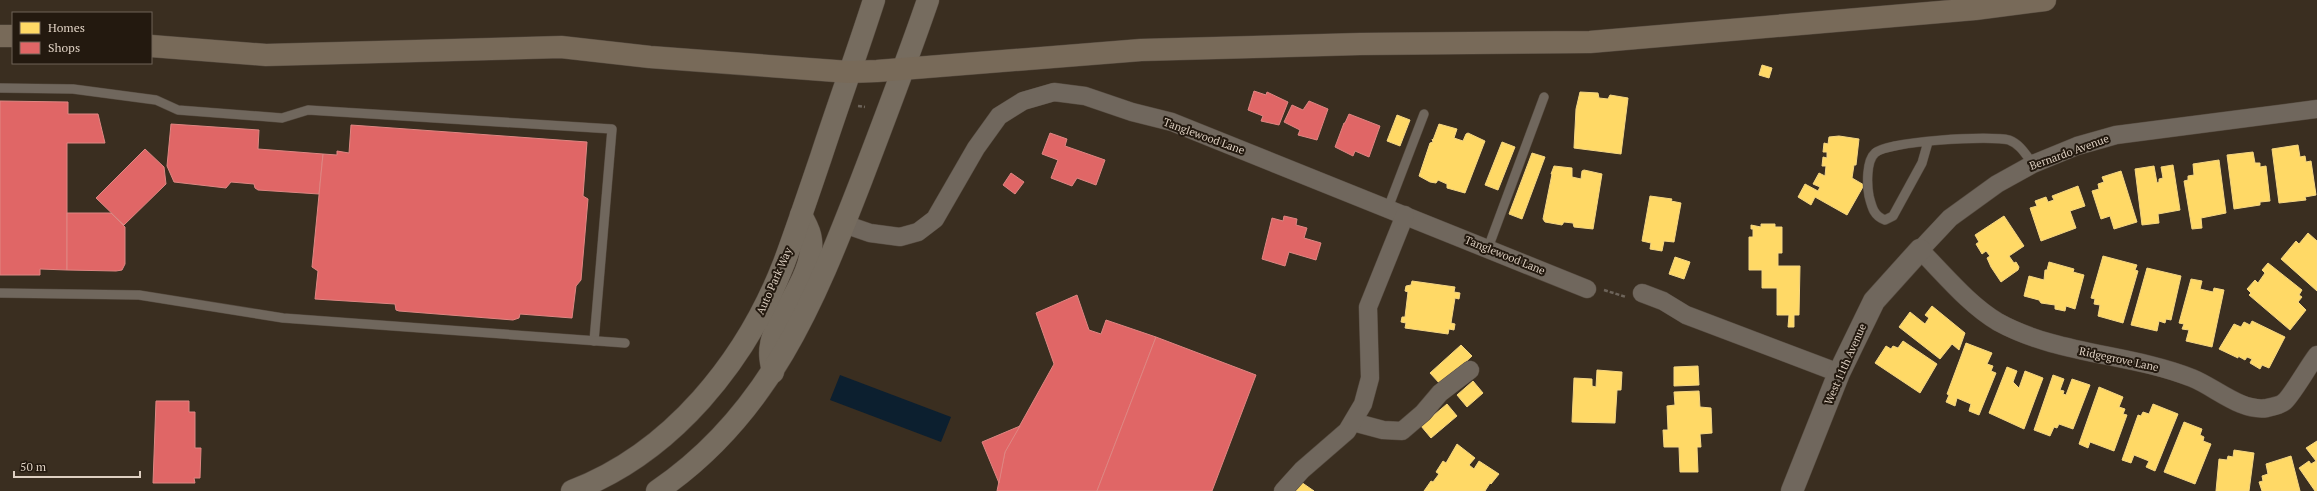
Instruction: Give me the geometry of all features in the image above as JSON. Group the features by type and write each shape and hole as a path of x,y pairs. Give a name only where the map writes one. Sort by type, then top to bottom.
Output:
{"highway":[{"path":"152,46 266,55 561,47 650,57 849,72 905,69 1141,50 1360,44 1590,42 1975,9 2045,0"},
{"path":"0,36 12,36"}],"main road":[{"name":"Auto Park Way","path":"572,491 616,471 667,435 722,375 764,305 783,264 874,0"},
{"path":"659,491 686,469 720,437 749,405 773,372 817,290 905,69 928,0"},
{"path":"773,372 771,345 774,332 803,277 810,254 811,240 808,228 801,215"}],"street":[{"name":"Tanglewood Lane","path":"844,224 870,233 900,238 918,232 935,219 976,148 999,116 1023,101 1054,92 1086,96 1132,112 1172,122 1587,289"},
{"name":"Bernardo Avenue","path":"1920,250 1950,218 1997,184 2033,164 2077,146 2116,135 2317,109"},
{"path":"1283,491 1302,470 1348,431 1363,404 1370,378 1368,307 1405,215"},
{"name":"Ridgegrove Lane","path":"1920,250 1972,301 1996,320 2023,335 2048,344 2158,367 2193,378 2249,407 2266,408 2284,402 2317,355"},
{"name":"West 11th Avenue","path":"1792,491 1838,373 1874,301 1920,250"},
{"path":"1642,293 1663,301 1686,315 1838,373"},
{"path":"1353,422 1383,430 1402,430 1423,413 1440,393 1470,370"}],"lane":[{"path":"0,88 74,89 156,100 178,110 275,118 282,118 308,110 612,129 594,341"},
{"path":"1488,248 1544,97"},
{"path":"1388,208 1424,114"},
{"path":"1928,142 1922,163 1892,216 1885,220 1877,217 1872,208 1868,190 1870,159 1876,152 1883,148 1928,142 1982,138 2009,140 2020,146 2033,164"},
{"path":"0,293 139,295 283,318 624,343"}],"path":[{"path":"1587,289 1606,290 1632,300 1642,293"}],"water":[{"path":"840,375 951,417 941,442 830,400"}],"building: Homes":[{"path":"1762,65 1772,68 1769,78 1759,75"},
{"path":"1580,92 1598,93 1599,98 1608,99 1610,95 1628,98 1621,154 1574,148 1576,109"},
{"path":"1397,115 1410,120 1400,146 1387,141"},
{"path":"1439,124 1457,129 1454,138 1463,141 1468,133 1485,141 1465,193 1447,188 1447,184 1438,180 1436,183 1430,182 1419,176 1430,143 1433,142 1432,139 1433,140"},
{"path":"1839,136 1859,139 1856,165 1854,165 1852,178 1864,185 1847,215 1815,197 1811,205 1798,197 1805,184 1818,191 1820,187 1813,184 1819,173 1825,176 1826,166 1822,166 1823,157 1827,158 1827,152 1823,152 1824,143 1828,144 1829,137"},
{"path":"1502,142 1515,147 1498,190 1485,185"},
{"path":"2298,145 2300,157 2305,156 2306,162 2311,161 2316,195 2305,197 2306,200 2279,203 2272,149"},
{"path":"2253,152 2255,163 2260,163 2260,167 2266,166 2270,201 2260,202 2260,205 2234,209 2227,155"},
{"path":"1532,153 1545,157 1522,219 1509,214"},
{"path":"2219,160 2226,213 2201,218 2202,228 2192,229 2184,181 2188,180 2188,176 2194,175 2193,164"},
{"path":"2173,165 2180,210 2158,214 2159,223 2142,225 2135,169 2154,166 2157,183 2159,182 2159,179 2163,178 2161,167"},
{"path":"1554,166 1572,168 1572,177 1581,179 1582,171 1584,170 1602,174 1593,229 1574,227 1573,223 1564,222 1562,225 1545,222 1543,219 1551,174"},
{"path":"2121,171 2137,222 2114,229 2110,216 2101,219 2092,191 2099,189 2098,184 2104,182 2102,177"},
{"path":"2078,186 2085,206 2070,211 2076,228 2041,241 2030,208 2037,206 2035,201 2046,197 2048,202 2054,200 2052,196"},
{"path":"1650,196 1672,199 1671,201 1681,203 1674,242 1664,241 1662,251 1650,249 1651,243 1642,241"},
{"path":"2004,216 2024,246 2009,256 2014,263 2016,262 2019,267 2018,270 2001,282 1987,258 1990,256 1986,251 1982,254 1976,244 1979,242 1975,235"},
{"path":"1761,224 1775,224 1775,227 1782,227 1782,253 1778,253 1778,266 1800,266 1799,315 1794,315 1794,327 1788,327 1789,315 1777,315 1777,288 1762,288 1762,270 1749,270 1749,237 1753,237 1753,229 1751,229 1751,225 1761,227"},
{"path":"2308,233 2317,241 2317,291 2281,259 2296,241 2299,244"},
{"path":"2103,256 2137,265 2135,270 2138,271 2123,323 2098,316 2100,305 2094,304 2095,299 2091,298"},
{"path":"1675,257 1690,262 1684,279 1669,274"},
{"path":"2049,262 2074,269 2073,272 2084,275 2075,309 2066,306 2065,311 2055,309 2055,305 2041,303 2039,300 2024,296 2029,276 2044,280 2045,270 2047,270"},
{"path":"2268,263 2302,290 2299,295 2302,297 2298,302 2306,310 2290,330 2249,295 2251,293 2247,289 2255,280 2258,283 2265,273 2262,270"},
{"path":"2147,268 2181,276 2171,320 2166,319 2165,323 2159,321 2157,331 2131,325"},
{"path":"2191,279 2202,281 2200,289 2213,292 2214,288 2224,290 2212,347 2186,341 2189,330 2182,329 2184,324 2179,323"},
{"path":"1412,281 1455,287 1454,292 1460,293 1459,299 1455,298 1451,323 1455,324 1454,330 1449,329 1448,334 1405,328 1406,323 1401,322 1402,317 1405,317 1408,292 1405,291 1406,286 1411,285"},
{"path":"1932,306 1965,333 1959,350 1952,344 1940,359 1899,327 1910,312 1925,324 1929,318 1925,315"},
{"path":"2252,321 2285,337 2269,368 2262,365 2260,369 2250,363 2252,359 2247,357 2245,360 2238,356 2238,358 2219,349 2234,324 2241,327 2244,322 2250,325"},
{"path":"1903,341 1937,364 1920,393 1875,363 1886,346 1891,349 1893,346 1898,348"},
{"path":"1966,343 1992,353 1987,364 1993,366 1991,371 1996,373 1979,415 1969,411 1971,404 1957,398 1955,406 1946,402 1949,395 1947,394"},
{"path":"1461,345 1472,356 1441,385 1430,373"},
{"path":"1698,366 1699,385 1674,386 1674,367"},
{"path":"2007,367 2017,371 2013,382 2019,388 2025,371 2043,378 2024,429 1989,413"},
{"path":"1597,370 1622,372 1621,390 1617,390 1615,423 1572,422 1574,378 1592,379 1592,386 1596,387"},
{"path":"2053,375 2064,379 2060,390 2064,391 2063,394 2066,395 2072,379 2090,385 2073,429 2059,424 2057,428 2054,427 2050,436 2034,430"},
{"path":"1473,381 1483,393 1467,407 1457,395"},
{"path":"2099,387 2123,397 2119,407 2125,409 2123,414 2127,415 2114,451 2090,442 2088,448 2079,444"},
{"path":"1699,391 1700,407 1711,408 1712,433 1700,434 1701,447 1697,447 1698,472 1680,472 1679,447 1664,447 1663,430 1668,430 1667,406 1675,405 1674,392"},
{"path":"1447,404 1457,416 1431,438 1421,426"},
{"path":"2153,404 2178,414 2155,471 2146,467 2149,461 2134,455 2131,463 2122,460 2138,415 2141,416 2143,412 2149,414"},
{"path":"2184,422 2202,429 2200,435 2204,437 2203,441 2211,444 2195,484 2164,472"},
{"path":"2317,441 2317,491 2315,491 2299,468 2309,461 2311,464 2316,461 2306,448"},
{"path":"1457,444 1475,458 1469,465 1474,469 1479,461 1499,474 1491,484 1490,483 1485,491 1424,491 1431,481 1433,482 1439,474 1436,472 1443,461 1446,463"},
{"path":"2234,450 2254,453 2249,491 2216,491 2219,459 2227,460 2228,456 2233,457"},
{"path":"2291,456 2300,491 2262,491 2259,482 2263,481 2262,476 2268,474 2266,464"},
{"path":"1301,482 1314,491 1295,491"}],"building: Shops":[{"path":"1254,91 1266,95 1267,92 1288,102 1279,125 1261,121 1263,116 1248,110"},
{"path":"0,101 68,102 68,114 98,114 105,143 67,143 67,270 40,269 40,275 0,275"},
{"path":"1309,101 1328,109 1317,140 1298,135 1300,130 1284,122 1292,105 1303,110"},
{"path":"1349,114 1380,126 1369,157 1355,151 1353,156 1335,147"},
{"path":"171,124 259,130 258,149 323,154 319,194 258,190 255,188 254,184 231,182 226,188 174,182 167,166"},
{"path":"351,125 587,142 583,196 588,199 581,280 576,286 572,318 520,314 519,318 513,320 399,311 396,310 395,304 315,299 318,271 312,267 323,154 337,155 337,151 349,153"},
{"path":"1050,133 1067,139 1065,146 1105,160 1096,185 1077,178 1072,186 1051,178 1058,160 1042,154"},
{"path":"145,149 164,167 166,184 124,225 96,198"},
{"path":"1011,173 1024,182 1015,194 1003,185"},
{"path":"67,213 111,213 125,227 125,264 122,270 67,270"},
{"path":"1284,216 1297,219 1296,225 1307,228 1304,238 1321,243 1316,260 1289,252 1285,266 1262,259 1272,218 1283,221"},
{"path":"1077,295 1089,330 1101,334 1106,320 1156,337 1097,491 997,491 1005,452 1054,364 1036,313"},
{"path":"1156,337 1256,375 1212,491 1097,491"},
{"path":"156,401 189,401 189,412 195,412 195,448 201,448 200,478 194,478 195,483 153,483"},
{"path":"1020,426 1005,452 999,483 982,442"}]}
